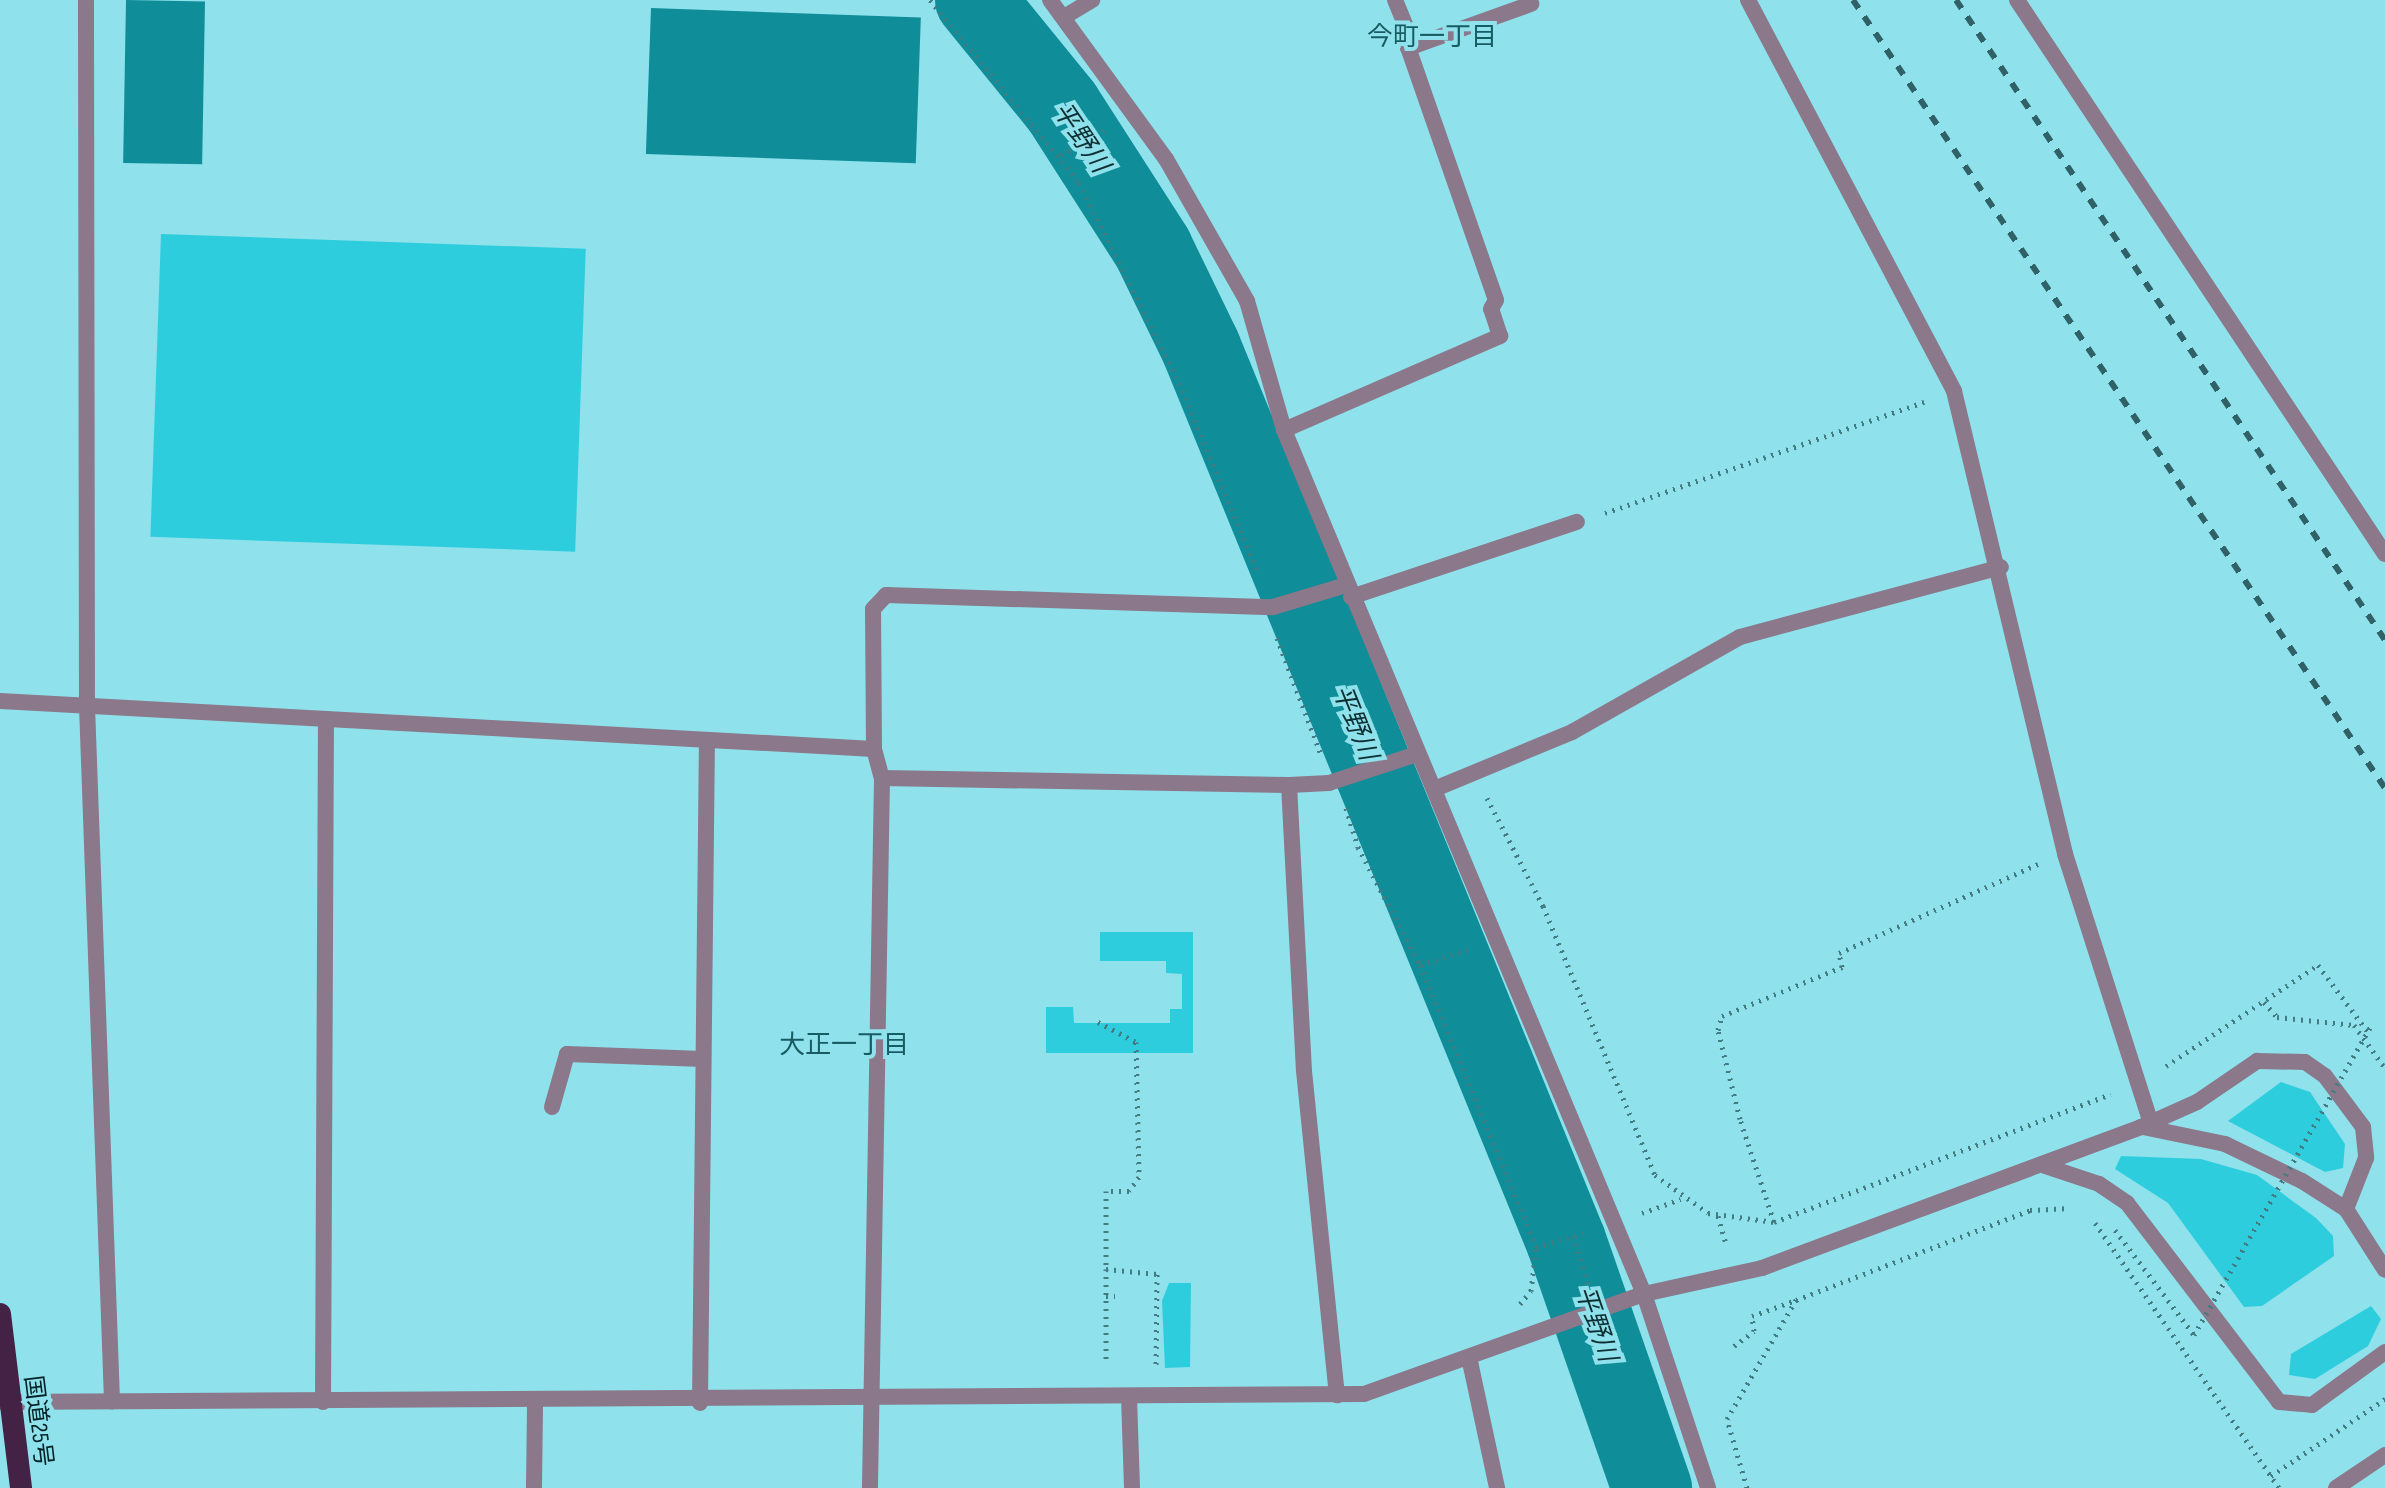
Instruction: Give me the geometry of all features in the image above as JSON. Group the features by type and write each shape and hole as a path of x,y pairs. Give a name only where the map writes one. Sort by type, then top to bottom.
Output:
{"highway":[{"name":"国道25号","path":"0,1314 4,1402 21,1488"}],"street":[{"path":"86,0 87,706 112,1402"},
{"path":"1050,0 1166,159 1247,301 1284,430 1414,755 1437,788 1644,1294 1708,1488"},
{"path":"1064,17 1092,0"},
{"path":"1395,0 1414,46"},
{"path":"1748,0 1954,391 2001,567 2065,854 2140,1083 2146,1125"},
{"path":"2017,0 2385,554"},
{"path":"1284,430 1500,336 1491,309 1496,300 1408,48 1531,4"},
{"path":"870,1488 882,778 874,749 873,609 886,595 1270,607 1349,591 1577,522"},
{"path":"1437,788 1572,732 1740,637 2001,567"},
{"path":"0,701 874,749"},
{"path":"323,1402 326,719"},
{"path":"700,1403 707,740"},
{"path":"882,778 1289,785 1335,780 1414,755"},
{"path":"1289,785 1304,1071 1337,1395"},
{"path":"552,1107 567,1054 703,1059"},
{"path":"4,1402 700,1403 1364,1394 1644,1294 1762,1268 2045,1166 2146,1125 2257,1061 2305,1062 2325,1076 2363,1127 2366,1158 2346,1209"},
{"path":"2146,1125 2236,1148 2346,1209 2385,1270"},
{"path":"2045,1166 2085,1177 2127,1203 2279,1402 2312,1405 2385,1352"},
{"path":"1469,1357 1497,1488"},
{"path":"1129,1397 1132,1488"},
{"path":"534,1488 535,1402"},
{"path":"2336,1488 2385,1455"}],"path":[{"path":"930,0 1061,155 1179,383 1270,607 1305,722 1335,780 1358,847 1420,965 1536,1247 1531,1291 1516,1309"},
{"path":"1061,155 1105,131"},
{"path":"1577,522 1954,391"},
{"path":"1475,772 1543,906 1655,1175 1682,1198 1718,1216 1774,1222 2140,1083 2318,965 2368,1032"},
{"path":"1774,1222 1740,1119 1718,1030 1722,1016 1842,967 1839,953 2065,854"},
{"path":"1420,965 1469,949"},
{"path":"2264,1002 2277,1017 2354,1025 2385,1068"},
{"path":"1098,1022 1136,1042 1142,1113 1138,1183 1129,1191 1106,1191 1106,1397"},
{"path":"2115,1230 2194,1335 2372,1024"},
{"path":"1536,1247 1682,1198"},
{"path":"1734,1346 1754,1331 1752,1316 2030,1210 2076,1211"},
{"path":"1718,1216 1726,1244"},
{"path":"2086,1216 2279,1488"},
{"path":"1573,1236 1590,1292"},
{"path":"1106,1269 1157,1274 1156,1367"},
{"path":"1106,1296 1115,1296"},
{"path":"1747,1488 1727,1419 1796,1300"},
{"path":"2271,1476 2385,1399"}],"shaded area":[{"path":"126,0 205,1 202,164 123,163"},
{"path":"651,8 921,17 916,163 646,154"},
{"path":"161,234 586,249 575,552 150,537"},
{"path":"1100,932 1193,932 1193,1053 1046,1053 1046,1007 1073,1007 1074,1023 1170,1023 1170,1009 1182,1009 1182,974 1166,973 1166,961 1100,961"},
{"path":"2281,1082 2310,1092 2345,1144 2343,1168 2325,1172 2228,1121"},
{"path":"2121,1156 2201,1159 2257,1175 2316,1218 2333,1236 2334,1256 2262,1306 2244,1307 2168,1203 2115,1169"},
{"path":"1169,1283 1191,1283 1190,1367 1165,1368 1162,1301"},
{"path":"2371,1306 2381,1319 2368,1346 2315,1379 2289,1375 2291,1354"}],"waterway":[{"name":"平野川","path":"975,0 1062,107 1153,249 1201,348 1566,1241 1652,1488"}],"railway":[{"path":"1853,0 2385,788"},
{"path":"1956,0 2385,640"}],"district":[{"name":"今町一丁目","path":"1432,38"},
{"name":"大正一丁目","path":"844,1046"}]}
